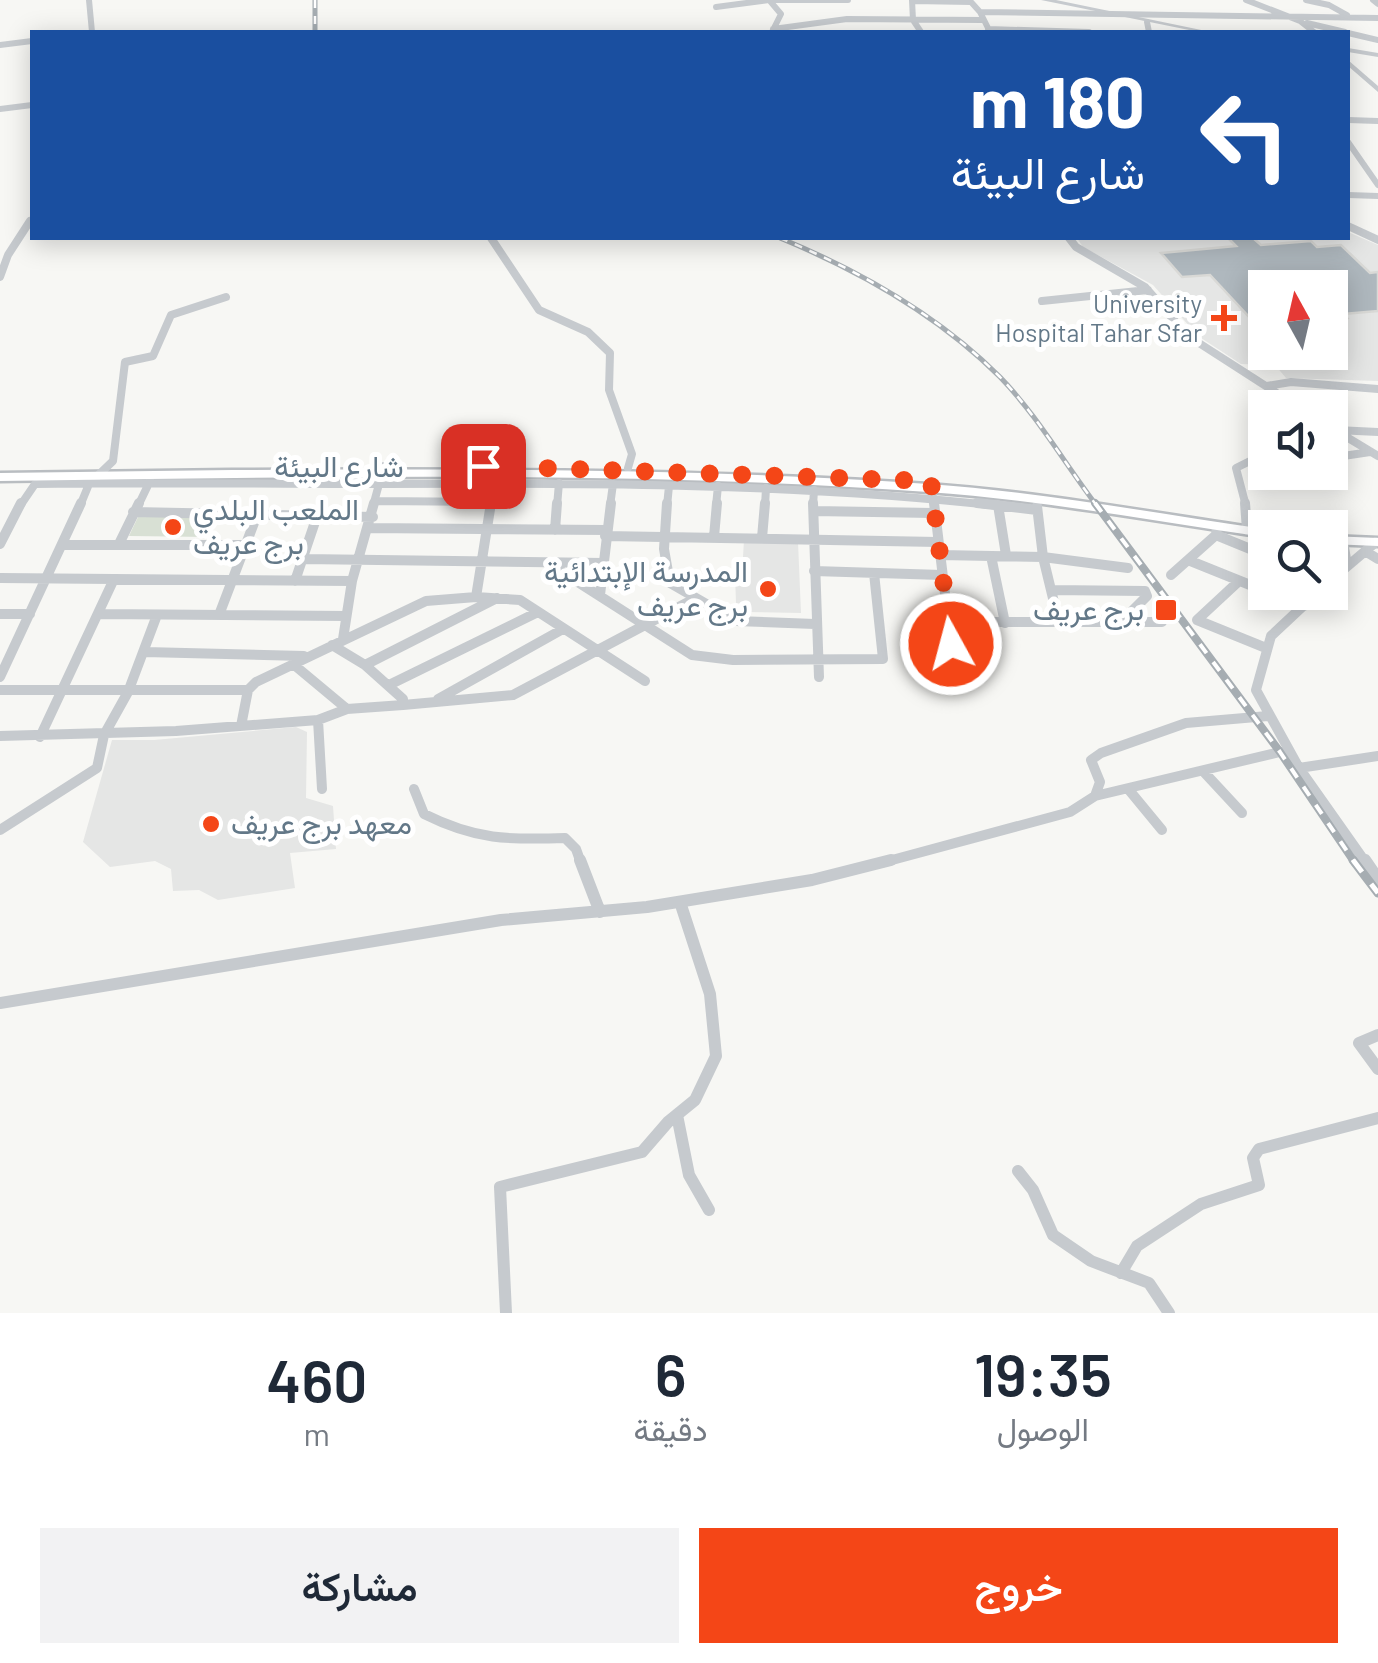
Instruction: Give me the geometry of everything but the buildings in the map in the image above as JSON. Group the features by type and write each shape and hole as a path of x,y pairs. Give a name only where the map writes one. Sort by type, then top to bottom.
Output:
{"main road":[{"name":"شارع البيئة","path":"0,474 97,477 628,468 931,488 1037,505 1154,516"},
{"name":"شارع البيئة","path":"383,474 626,476 1026,491 1217,530 1248,530"},
{"path":"1348,542 1373,545"}],"street":[{"path":"90,0 92,30"},
{"path":"769,0 781,14 773,30"},
{"path":"716,7 769,0 848,0"},
{"path":"920,30 913,20 912,0 971,2 988,30"},
{"path":"1045,0 1104,14"},
{"path":"1145,0 1149,30"},
{"path":"1246,0 1334,30"},
{"path":"1306,0 1330,4 1351,17"},
{"path":"980,12 1150,18 1378,18"},
{"path":"1150,18 1199,30"},
{"path":"779,30 853,19 982,20"},
{"path":"853,19 857,30"},
{"path":"1300,21 1311,30"},
{"path":"1350,34 1378,40"},
{"path":"0,44 30,41"},
{"path":"1350,52 1378,56"},
{"path":"1350,64 1378,90"},
{"path":"0,108 30,104"},
{"path":"1350,120 1378,121"},
{"path":"1352,152 1378,185"},
{"path":"1350,196 1378,196"},
{"path":"0,276 30,222"},
{"path":"1350,227 1378,240"},
{"path":"20,237 30,236"},
{"path":"492,240 539,310 588,332 610,353 608,390 632,454 628,468"},
{"path":"1070,240 1076,248 1148,290 1188,336 1273,390"},
{"path":"1042,301 1148,290"},
{"path":"0,676 97,477 113,461 125,362 152,356 170,315 226,297"},
{"path":"1267,386 1291,382 1378,389"},
{"path":"1348,430 1378,432"},
{"path":"1348,439 1374,454"},
{"path":"1348,456 1374,454"},
{"path":"1248,462 1236,468 1236,482 1250,510"},
{"path":"0,544 31,486 97,477 150,481 383,474 494,483 814,490 931,488 998,505 1037,505 1043,557 1059,623"},
{"path":"337,642 383,474"},
{"path":"119,544 150,481"},
{"path":"476,597 494,483"},
{"path":"554,530 559,483"},
{"path":"600,595 613,484"},
{"path":"669,486 667,579 694,599 736,621 815,624"},
{"path":"714,537 718,486"},
{"path":"762,538 766,488"},
{"path":"931,488 951,644"},
{"path":"814,490 812,540 818,677"},
{"path":"377,501 492,502"},
{"path":"998,505 1006,555"},
{"path":"814,511 933,512"},
{"path":"133,512 317,516 488,530 938,542"},
{"path":"219,615 256,514"},
{"path":"294,581 317,516"},
{"path":"1171,575 1217,530 1248,546"},
{"path":"64,545 245,545"},
{"path":"1348,564 1373,545 1378,559"},
{"path":"940,555 1043,557 1128,568"},
{"path":"992,556 1005,623"},
{"path":"302,559 603,563"},
{"path":"1188,560 1248,585"},
{"path":"548,563 698,656 817,661 882,659 874,573"},
{"path":"814,570 942,575"},
{"path":"0,578 352,582"},
{"path":"40,737 114,579"},
{"path":"1238,581 1197,620 1266,648"},
{"path":"1051,590 1145,591 1147,596 1120,622"},
{"path":"0,690 248,690 308,656 432,599 476,597 515,598 645,681"},
{"path":"364,665 499,597"},
{"path":"0,736 104,735 318,720 347,709 513,695 694,599"},
{"path":"1300,610 1271,636 1256,690 1299,768 1378,880"},
{"path":"390,685 538,612"},
{"path":"0,614 30,614"},
{"path":"100,614 346,616"},
{"path":"0,830 94,771 104,735 128,692 157,615"},
{"path":"948,622 1162,622"},
{"path":"433,702 563,629"},
{"path":"337,642 401,695 403,704"},
{"path":"145,652 308,656"},
{"path":"293,664 347,709"},
{"path":"241,726 248,690"},
{"path":"1096,796 1100,782 1091,760 1101,754 1186,722 1268,716"},
{"path":"318,720 322,790"},
{"path":"0,1002 501,920 680,902 812,880 932,852 1070,812 1096,796 1288,750"},
{"path":"1299,768 1378,756"},
{"path":"1203,771 1242,812"},
{"path":"414,789 422,812 458,831 498,840 565,838 576,850 600,912"},
{"path":"1128,790 1162,830"},
{"path":"506,1313 500,1187 642,1152 695,1100 716,1056 710,994 680,902"},
{"path":"1378,1035 1359,1043 1378,1069"},
{"path":"677,1115 689,1176 709,1210"},
{"path":"1121,1273 1137,1246 1201,1204 1260,1186 1253,1158 1258,1149 1378,1118"},
{"path":"1018,1171 1028,1182 1053,1234 1080,1254 1148,1283 1170,1313"}],"shaded area":[{"name":"University Hospital Tahar Sfar","path":"1350,233 1378,245 1378,381 1286,378 1279,370 1348,370 1348,270 1248,270 1248,364 1241,364 1198,336 1153,285 1083,247 1078,240 1350,240"},
{"name":"الملعب البلدي برج عريف","path":"138,517 217,517 209,537 129,536"},
{"name":"المدرسة الإبتدائية برج عريف","path":"744,540 798,542 801,613 743,612 743,604 736,603 735,574 742,574"},
{"name":"معهد برج عريف","path":"296,727 307,732 306,798 333,806 336,849 290,853 295,888 218,900 199,890 173,891 171,869 155,861 110,867 83,842 112,740"}],"railway":[{"path":"315,0 315,30"},
{"path":"784,240 897,297 976,355 1026,407 1097,506"},
{"path":"1095,503 1280,752 1355,863"},
{"path":"1353,860 1378,893"}],"place":[{"name":"University Hospital Tahar Sfar","path":"1224,318"},
{"name":"الملعب البلدي برج عريف","path":"173,527"},
{"name":"المدرسة الإبتدائية برج عريف","path":"768,589"},
{"name":"برج عريف","path":"1166,610"},
{"name":"معهد برج عريف","path":"211,824"}],"route":[{"path":"483,466 755,472 931,481 951,644"}]}
